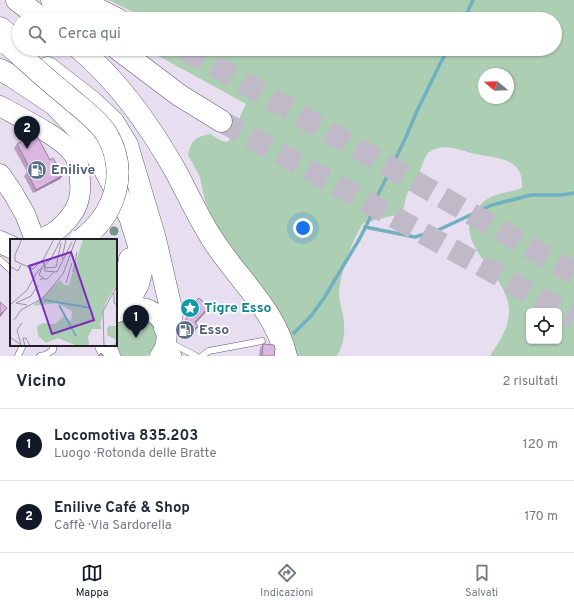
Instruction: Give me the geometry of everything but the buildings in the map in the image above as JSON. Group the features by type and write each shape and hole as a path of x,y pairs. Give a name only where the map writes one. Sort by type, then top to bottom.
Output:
{"highway":[{"path":"17,0 33,12"},
{"path":"52,0 68,12"},
{"path":"79,0 103,12"},
{"path":"27,56 92,118 105,132 112,145 118,182 116,195 103,220 90,234 82,239"},
{"path":"31,56 92,102 113,122 127,144 156,239 172,313 165,348"},
{"path":"87,56 118,88 145,122 174,169 210,236 269,314 286,356"},
{"path":"127,56 179,95 222,121"},
{"path":"0,70 12,76 54,104 85,136 105,170 125,228 130,260 119,303"},
{"path":"0,242 10,247"}],"main road":[{"path":"0,106 62,142 74,154 79,167 81,186 77,206 68,220 57,231 41,239"},
{"path":"0,174 25,214 35,239"},
{"path":"0,235 11,239"},
{"path":"119,303 145,308 157,316 165,348"},
{"path":"105,346 110,356"}],"lane":[{"path":"0,260 10,269"},
{"path":"202,356 209,351 262,341"},
{"path":"18,356 23,346"},
{"path":"40,356 53,350 53,346"},
{"path":"165,348 196,356"}],"green space":[{"path":"109,0 574,0 574,356 490,356 506,328 509,309 506,295 472,241 469,227 473,214 490,197 522,188 521,177 518,169 506,160 442,147 432,150 427,155 419,176 408,192 400,214 363,223 347,256 340,284 339,295 344,329 342,345 337,356 298,356 283,318 266,293 221,239 205,201 200,177 188,155 194,140 205,135 210,134 222,141 228,142 246,104 159,56 562,56 562,12 133,12"},
{"path":"141,316 155,328 157,336 155,345 147,356 122,356 118,352 115,346 117,346 117,325 123,319"}],"waterway":[{"path":"467,12 473,0"},
{"path":"294,333 311,316 324,298 360,238 370,218 375,201 444,56"},
{"path":"365,227 415,237 436,231 492,205 531,195 561,195 574,193"}],"tunnel":[{"path":"197,56 574,273"},
{"path":"221,121 574,317"}],"place":[{"name":"Enilive Café & Shop","path":"27,149"},
{"name":"Enilive","path":"37,170"},
{"name":"Tigre Esso","path":"190,308"},
{"name":"Esso","path":"185,330"},
{"name":"Locomotiva 835.203","path":"136,338"}]}
